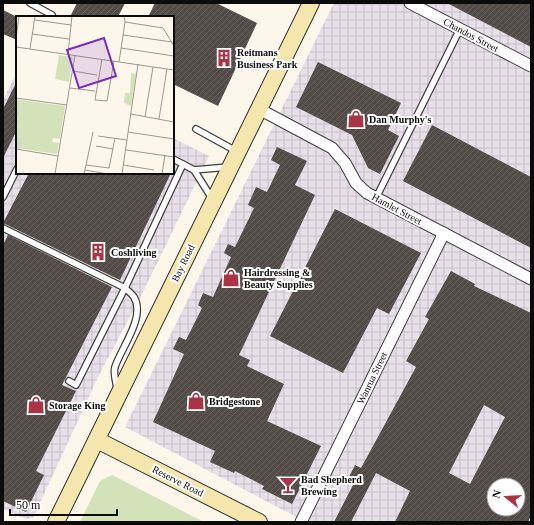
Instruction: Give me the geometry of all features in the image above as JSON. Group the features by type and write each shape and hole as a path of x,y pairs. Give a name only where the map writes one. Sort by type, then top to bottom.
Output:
{"main road":[{"name":"Bay Road","path":"56,522 98,440 213,201 311,3"},
{"name":"Reserve Road","path":"98,440 259,522"}],"street":[{"name":"Chandos Street","path":"410,3 531,66"},
{"name":"Hamlet Street","path":"259,109 332,148 345,162 356,183 367,193 531,279"},
{"name":"Wanrua Street","path":"301,522 444,234"}],"lane":[{"path":"30,3 52,15"},
{"path":"376,198 460,29"},
{"path":"196,129 238,152"},
{"path":"174,160 194,170 213,201"},
{"path":"69,381 76,384 125,288 183,164"},
{"path":"194,170 230,167"},
{"path":"3,197 16,171"},
{"path":"3,228 125,288 134,297 137,306 132,328 114,368 118,398"}],"shaded area":[{"path":"334,3 531,3 531,522 306,522 125,427"},
{"path":"16,74 16,174 174,174 174,138 209,156 142,294 99,375 33,518 26,519 3,509 3,100"}],"green space":[{"path":"112,475 204,522 80,522 100,481"}],"building":[{"path":"77,3 125,3 118,16 70,16"},
{"path":"155,3 216,3 257,23 218,106 174,84 174,16 148,16"},
{"path":"447,3 531,3 531,47"},
{"path":"3,10 16,16 16,40 3,34"},
{"name":"Dan Murphy's","path":"318,62 401,103 388,130 399,136 380,174 368,168 352,135 296,107"},
{"path":"16,83 16,132 3,158 3,109"},
{"path":"432,125 531,177 531,248 403,181"},
{"path":"277,147 307,161 295,185 315,195 239,355 250,360 247,366 284,384 267,421 321,446 292,504 262,489 264,486 235,471 234,473 210,462 215,451 153,422 184,354 173,349 179,337 186,340 202,308 198,305 203,293 213,297 231,257 224,253 228,244 235,247 254,208 248,205 256,187 267,192 280,165 271,160"},
{"name":"Coshliving","path":"28,174 171,174 120,280 3,223"},
{"path":"335,209 421,253 389,314 377,308 343,373 270,336"},
{"path":"8,235 112,287 62,385 76,391 36,471 44,475 26,512 3,501 3,245"},
{"path":"451,271 475,284 474,286 531,313 531,516 528,522 395,522 410,491 376,473 351,522 334,522 354,483 348,479 355,465 361,468 416,367 406,361 429,319 425,317","holes":["484,405 505,417 470,484 449,473"]}],"place":[{"name":"Reitmans Business Park","path":"224,58"},
{"name":"Dan Murphy's","path":"356,119"},
{"name":"Coshliving","path":"98,252"},
{"name":"Hairdressing & Beauty Supplies","path":"231,278"},
{"name":"Bridgestone","path":"196,401"},
{"name":"Storage King","path":"36,405"},
{"name":"Bad Shepherd Brewing","path":"288,485"}]}
